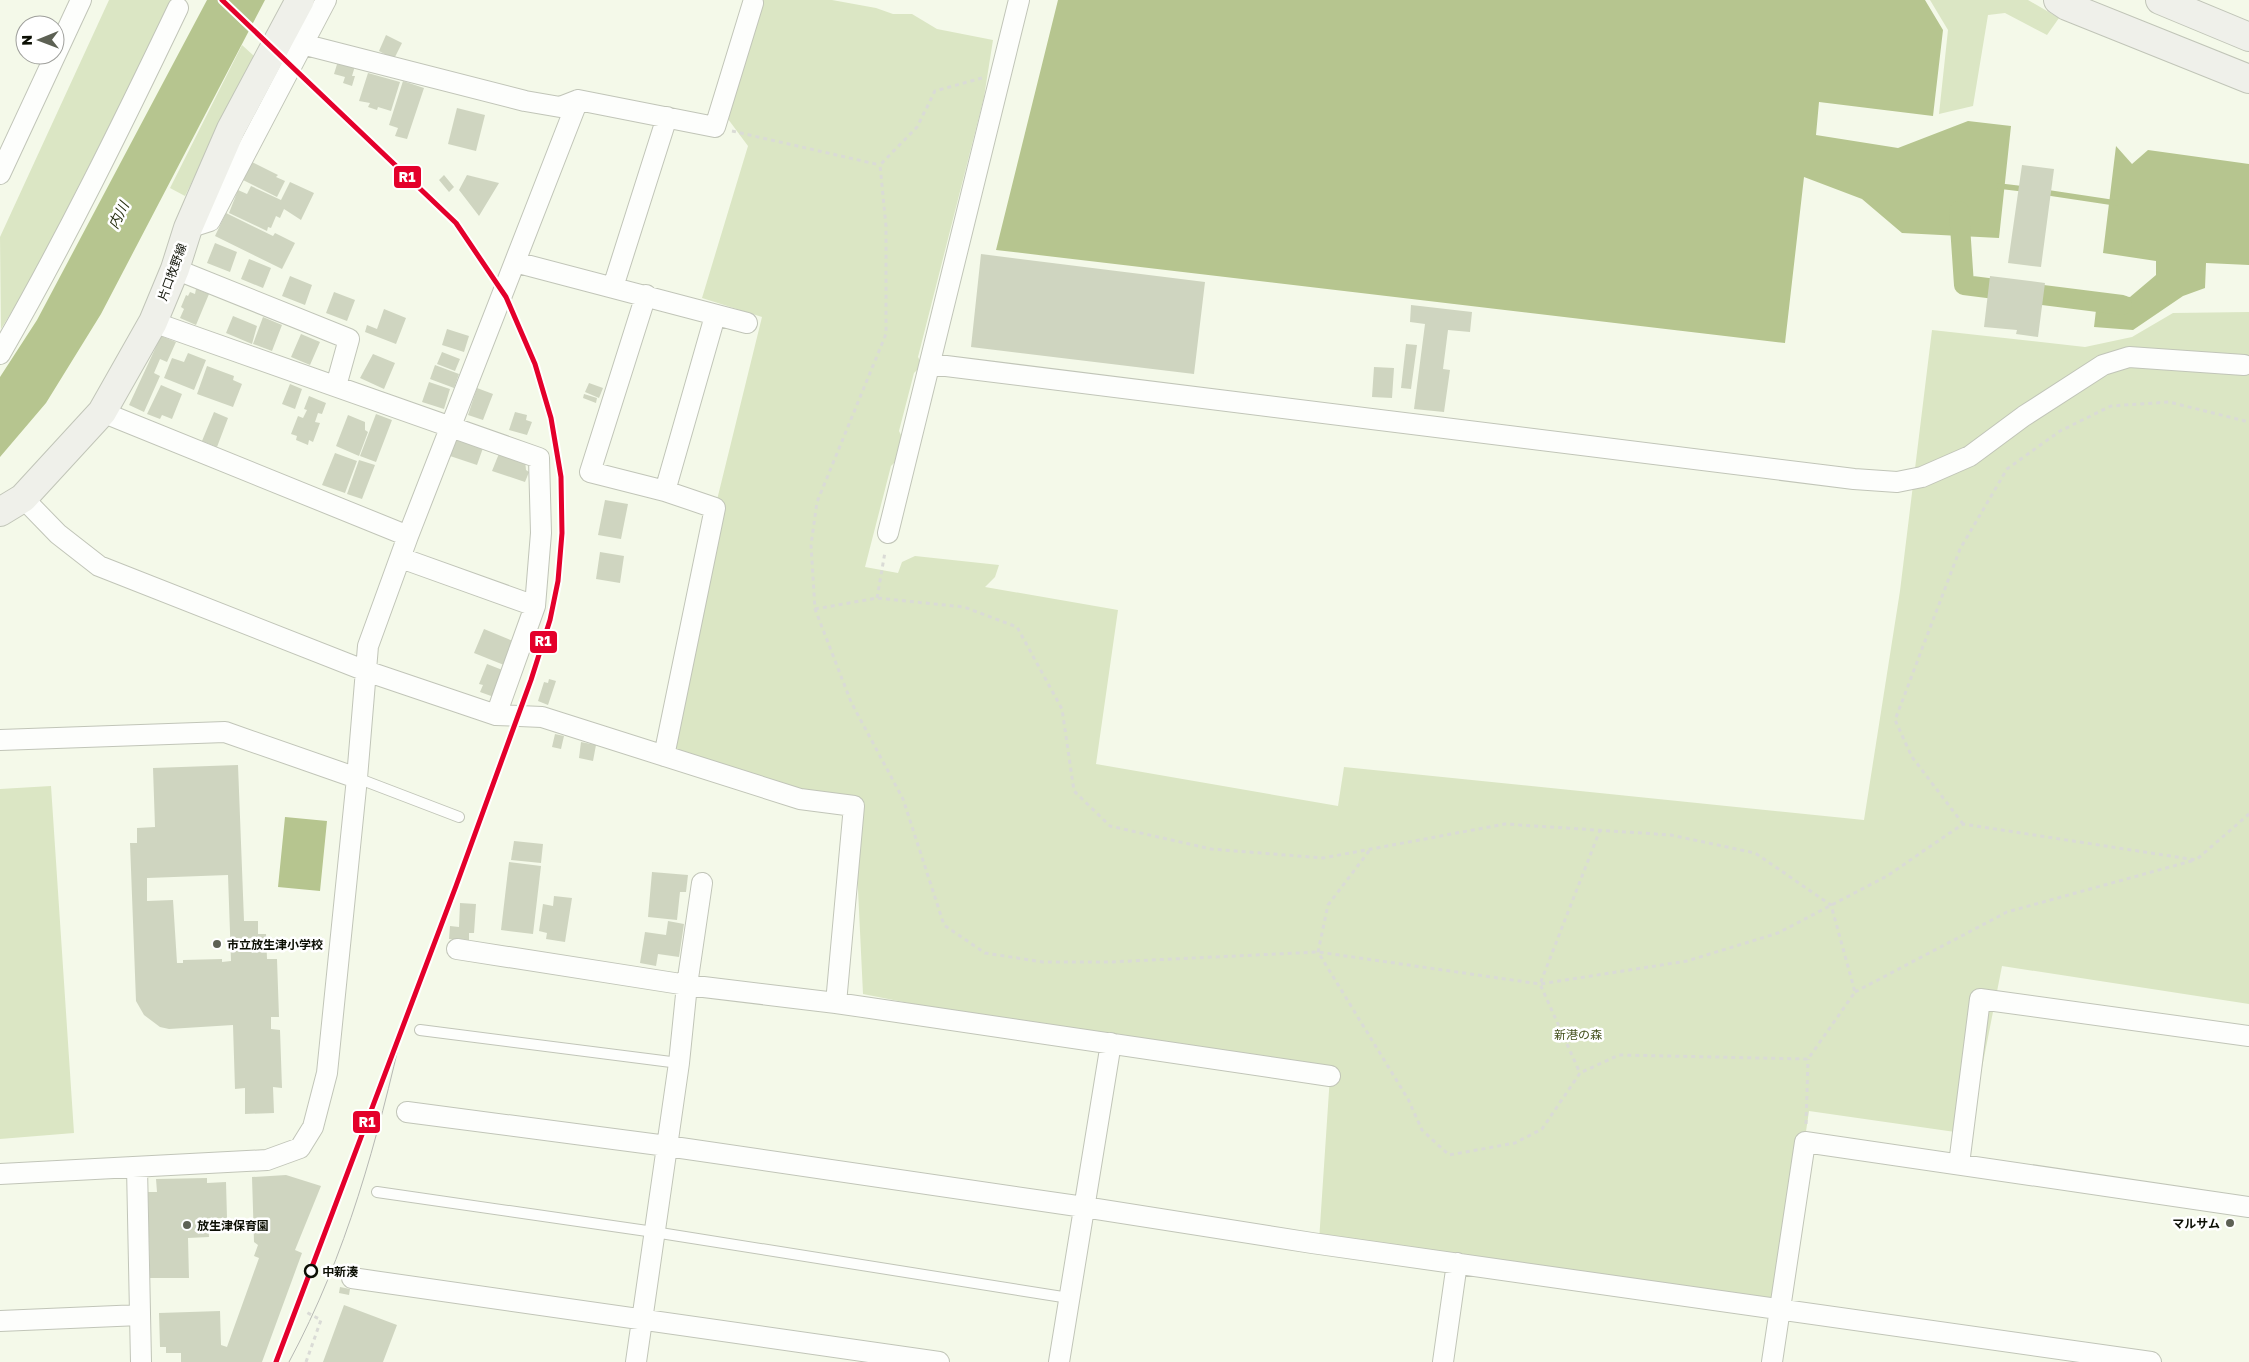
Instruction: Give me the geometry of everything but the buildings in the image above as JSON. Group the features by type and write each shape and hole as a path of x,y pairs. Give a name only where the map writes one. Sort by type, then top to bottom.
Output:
{"main road":[{"name":"片口牧野線","path":"0,512 23,498 102,412 153,322 175,269 188,228 231,129 300,0"},
{"path":"2058,0 2067,6 2249,79"},
{"path":"2160,0 2249,37"}],"street":[{"path":"0,174 82,0"},
{"path":"188,228 210,221 326,0"},
{"path":"888,533 1019,0"},
{"path":"302,44 525,101 560,107 578,100 715,127 753,3"},
{"path":"0,354 54,257 119,130 178,8"},
{"path":"0,1174 267,1160 300,1148 313,1127 327,1073 357,778 368,646 408,536 578,100"},
{"path":"613,287 667,117"},
{"path":"515,262 747,323"},
{"path":"175,269 349,339 336,386"},
{"path":"646,295 590,472 665,491 716,508 664,756"},
{"path":"665,491 715,316"},
{"path":"153,322 539,458 541,533 535,606 496,715"},
{"path":"930,364 1854,479 1897,482 1922,477 1970,456 2024,416 2102,365 2129,357 2246,365"},
{"path":"102,412 408,536"},
{"path":"23,498 58,534 99,566 366,671 496,715 542,717 800,799 854,806 836,1003"},
{"path":"401,558 535,606"},
{"path":"0,740 225,732 357,778"},
{"path":"636,1362 679,1063 687,985 702,883"},
{"path":"457,949 687,985 836,1003 1330,1076"},
{"path":"1959,1164 1980,999 2249,1036"},
{"path":"1058,1362 1111,1043"},
{"path":"407,1112 667,1146 1457,1263 2151,1362"},
{"path":"1772,1362 1805,1142 2249,1207"},
{"path":"137,1167 141,1362"},
{"path":"1443,1362 1457,1263"},
{"path":"352,1278 939,1362"},
{"path":"0,1321 140,1315"}],"lane":[{"path":"357,778 459,817"},
{"path":"420,1030 679,1063"},
{"path":"377,1192 654,1232 1069,1298"}],"path":[{"path":"1002,72 935,91 917,127 880,165 886,226 886,334 817,502 810,545 815,609 851,702 902,799 931,881 944,925 985,953 1043,962 1100,962 1318,952 1540,984 1687,961 1778,933 1887,876 1963,824 2196,860"},
{"path":"715,127 880,165"},
{"path":"1963,824 1912,757 1895,720 1960,549 2007,469 2060,431 2111,406 2169,402 2249,422"},
{"path":"877,598 888,533"},
{"path":"815,609 877,598 964,607 1017,627 1062,709 1074,791 1110,826 1211,849 1323,858 1505,824 1671,835 1755,853 1831,905 1855,992"},
{"path":"1805,1142 1808,1059 1855,992 2007,912 2196,860 2249,814"},
{"path":"1580,1073 1540,984 1600,830"},
{"path":"1370,850 1328,906 1318,952 1408,1099 1422,1130 1449,1155 1514,1143 1542,1129 1580,1073 1619,1055 1808,1059"},
{"path":"306,1312 321,1320 306,1362"}],"green space":[{"path":"109,0 170,0 172,2 31,280 1,329 0,237"},
{"name":"新港の森","path":"760,0 832,0 876,8 893,14 912,14 937,29 993,40 984,97 918,357 922,365 914,373 899,431 902,437 899,458 891,466 865,567 898,573 902,562 915,556 999,565 995,577 985,587 1118,610 1096,764 1338,806 1344,767 1864,820 1900,591 1932,330 2085,347 2132,337 2173,313 2249,312 2249,1004 2002,966 1969,1134 1809,1111 1780,1308 1319,1241 1330,1076 1111,1043 863,994 854,806 664,756 715,508 762,317 702,298 748,146 728,119"},
{"path":"1930,0 2028,0 2059,18 2047,35 2005,13 1988,15 1973,106 1939,114 1948,30"},
{"path":"242,45 254,56 185,196 170,188"},
{"path":"51,786 74,1133 0,1139 0,789"}],"water":[{"name":"内川","path":"207,0 265,0 101,314 46,403 0,457 0,377 37,320"},
{"path":"1058,0 1925,0 1943,30 1933,116 1819,102 1816,135 1898,148 1968,121 2011,126 1999,238 1902,233 1862,199 1804,177 1785,343 996,250"},
{"path":"2116,146 2132,164 2148,150 2249,164 2249,265 2206,263 2205,288 2183,296 2133,330 2094,327 2098,293 2130,297 2156,275 2156,261 2103,253"},
{"path":"285,817 327,821 320,891 278,887"}],"waterway":[{"path":"1999,186 2024,189"},
{"path":"2043,192 2116,203"},
{"path":"1959,211 1964,285 2122,305"}],"tram line":[{"path":"289,1362 328,1280 344,1238 371,1154 404,1023"}],"transit line":[{"name":"R1","path":"222,0 456,223 506,297 535,364 551,418 561,477 562,533 558,581 550,620 531,680 456,886 276,1362"}],"place":[{"name":"市立放生津小学校","path":"217,944"},
{"name":"マルサム","path":"2230,1223"},
{"name":"放生津保育園","path":"187,1225"},
{"name":"中新湊","path":"311,1271"}]}
